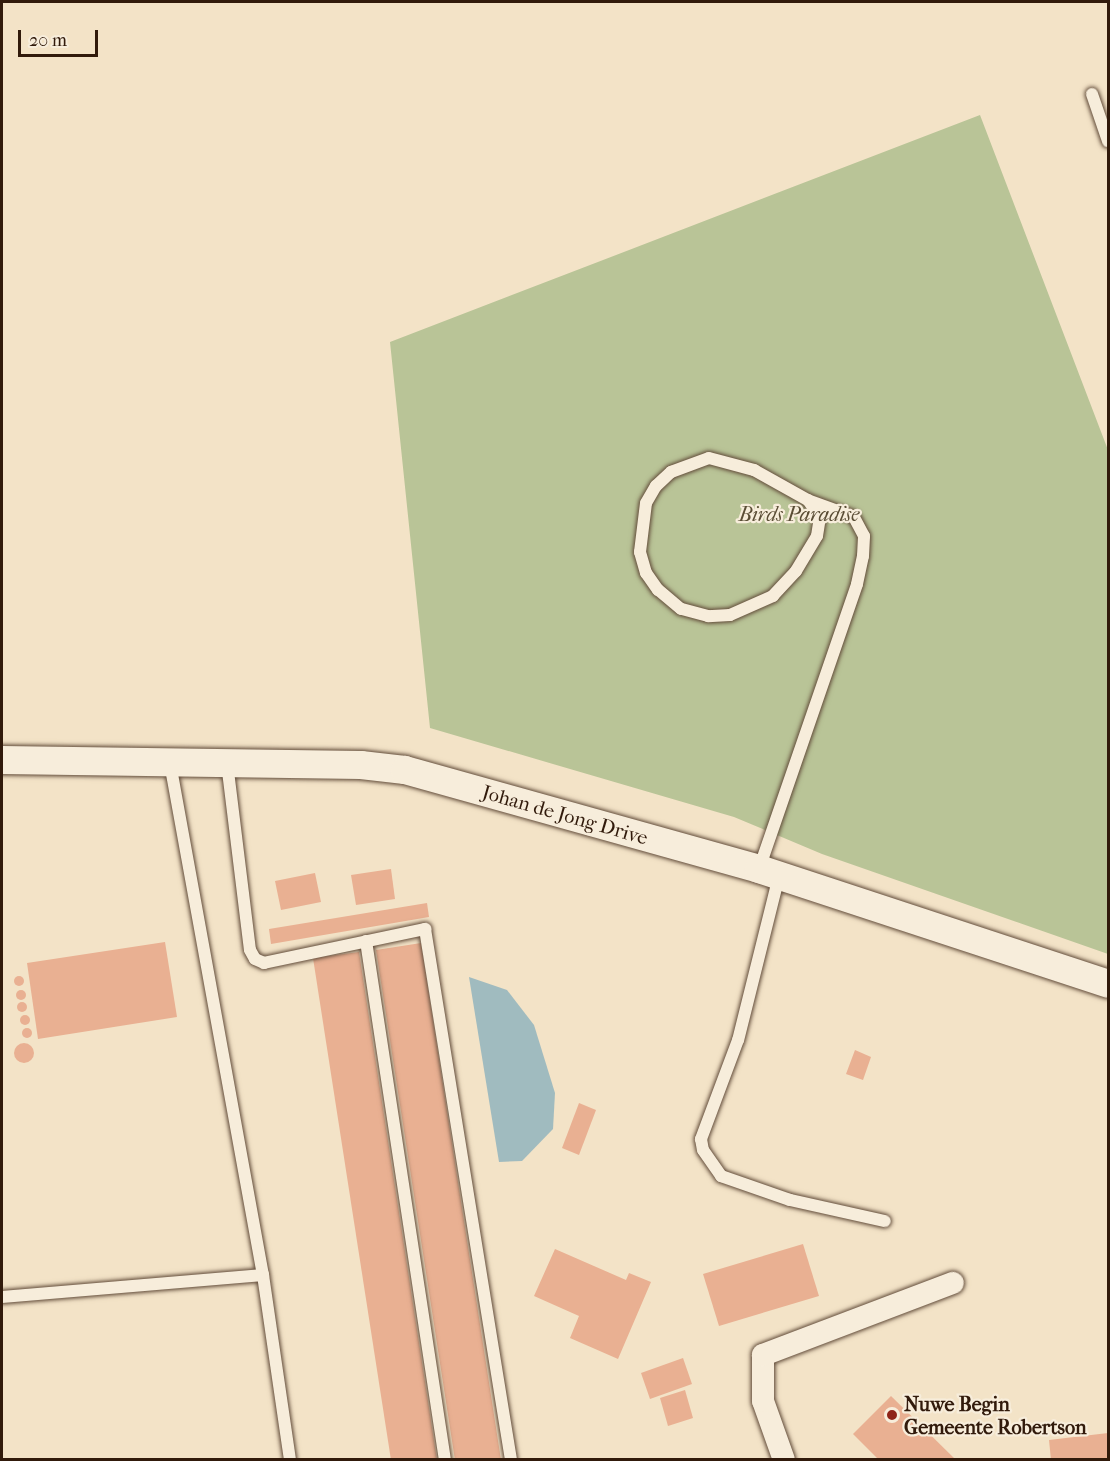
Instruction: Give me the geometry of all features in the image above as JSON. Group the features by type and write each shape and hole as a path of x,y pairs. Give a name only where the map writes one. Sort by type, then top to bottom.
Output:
{"street":[{"name":"Johan de Jong Drive","path":"2,760 361,765 405,770 769,872 1108,984"},
{"path":"784,1460 763,1401 763,1355 953,1283"}],"lane":[{"path":"1092,94 1108,141"},
{"path":"808,500 820,517 817,536 796,571 773,596 754,608 730,615 695,614 670,602 646,573 640,552 646,502 656,486 687,464 709,458 735,462 808,500 854,517 864,536 858,584 769,872 738,1040 701,1140 703,1150 721,1176 790,1200 885,1221"},
{"path":"170,762 263,1275 290,1460"},
{"path":"227,763 250,950 255,959 264,963 425,929 511,1460"},
{"path":"366,941 445,1460"},
{"path":"2,1297 263,1275"}],"green space":[{"name":"Birds Paradise","path":"980,115 1108,450 1108,954 822,854 734,817 430,728 390,342"}],"water":[{"path":"469,977 507,990 534,1025 555,1093 553,1129 522,1161 499,1162"}],"building":[{"path":"391,869 395,899 356,905 351,875"},
{"path":"315,873 321,902 281,910 275,881"},
{"path":"427,903 429,917 271,944 269,929"},
{"path":"165,942 177,1017 38,1039 27,963"},
{"path":"421,943 501,1460 455,1460 376,950"},
{"path":"359,952 437,1460 391,1460 313,958"},
{"path":"19,976 24,981 19,986 14,981"},
{"path":"21,990 26,995 21,1000 16,995"},
{"path":"22,1002 27,1007 22,1012 17,1007"},
{"path":"25,1015 30,1020 25,1025 20,1020"},
{"path":"27,1028 32,1033 27,1038 22,1033"},
{"path":"24,1043 31,1046 34,1053 31,1060 24,1063 17,1060 14,1053 17,1046"},
{"path":"855,1050 871,1057 863,1080 846,1074"},
{"path":"579,1103 596,1110 579,1155 562,1148"},
{"path":"803,1244 819,1296 719,1326 703,1274"},
{"path":"555,1249 626,1280 629,1273 651,1282 618,1359 570,1338 579,1316 534,1296"},
{"path":"683,1358 692,1384 650,1399 641,1373"},
{"path":"685,1390 693,1418 668,1426 660,1398"},
{"name":"Nuwe Begin Gemeente Robertson","path":"891,1396 956,1460 879,1460 853,1434"},
{"path":"1108,1433 1108,1460 1051,1460 1049,1440"}],"place":[{"name":"Nuwe Begin Gemeente Robertson","path":"892,1415"}]}
